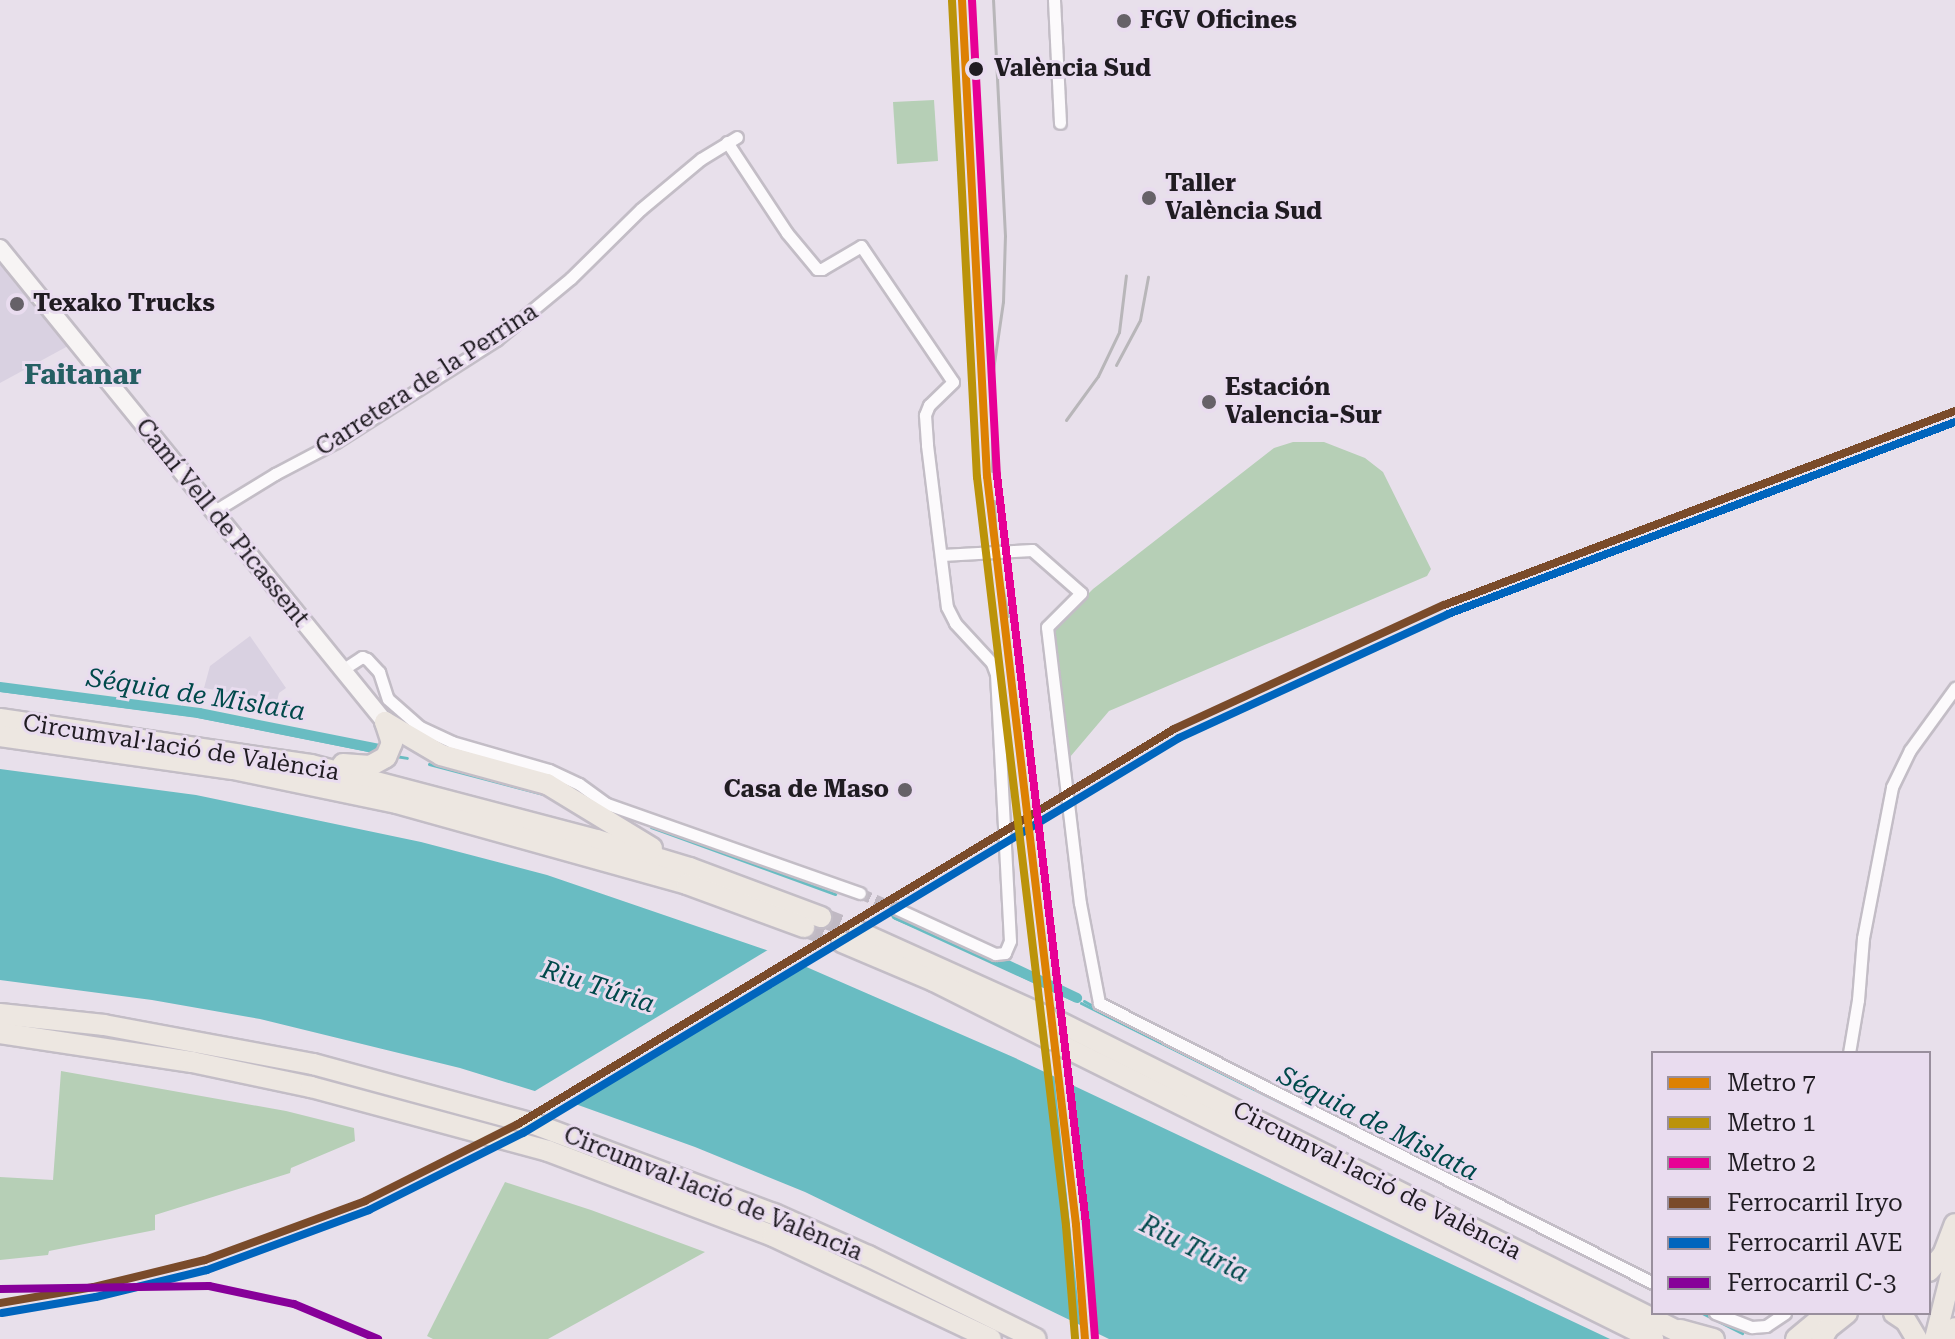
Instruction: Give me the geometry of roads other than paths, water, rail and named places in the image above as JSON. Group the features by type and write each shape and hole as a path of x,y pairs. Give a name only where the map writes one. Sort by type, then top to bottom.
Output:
{"highway":[{"name":"Circumval·lació de València","path":"0,719 311,765 473,806 689,876 813,922"},
{"path":"311,765 334,762 370,766 379,763 386,757 392,743 385,722"},
{"path":"385,722 441,755 547,784 689,876"},
{"name":"Circumval·lació de València","path":"0,736 140,753 330,788 689,876"},
{"name":"Circumval·lació de València","path":"850,937 934,981 1055,1031 1684,1334 1698,1332 1714,1339"},
{"name":"Circumval·lació de València","path":"0,1014 196,1040 313,1064 534,1124 774,1214 868,1256 1036,1339"},
{"path":"84,1024 102,1032 263,1063 530,1140 548,1151"},
{"name":"Circumval·lació de València","path":"1055,1031 1653,1339"},
{"name":"Circumval·lació de València","path":"0,1033 98,1045 252,1075 548,1151 773,1236 991,1339"},
{"path":"1931,1269 1943,1255 1955,1224"},
{"path":"1935,1339 1955,1259"},
{"path":"1796,1339 1825,1315"},
{"path":"1822,1339 1828,1328 1844,1315"},
{"path":"1897,1315 1906,1321 1917,1339"},
{"path":"1952,1339 1955,1328"}],"street":[{"path":"1054,0 1060,123"},
{"name":"Carretera de la Perrina","path":"213,512 336,442 496,340 552,296 641,209 732,140 787,233 817,269 861,246 953,382 925,415 942,555"},
{"name":"Camí Vell de Picassent","path":"0,248 385,722"},
{"path":"897,909 995,954 1005,953 1010,941 996,674 992,663 955,623 947,607 942,555 1022,548 1032,550 1081,593 1047,627 1080,903 1099,1003 1651,1282"},
{"path":"342,670 362,657 372,662 388,699 428,732 549,770 579,784 607,804 860,893"},
{"path":"1849,1051 1858,1000 1863,938 1892,787 1910,750 1955,688"},
{"path":"1720,1315 1752,1327 1766,1326 1782,1315"}],"water":[{"name":"Riu Túria","path":"0,769 196,795 421,842 547,875 772,952 1013,1057 1610,1339 1109,1339 805,1192 695,1147 567,1101 460,1068 260,1019 152,1000 0,980"}],"waterway":[{"name":"Séquia de Mislata","path":"0,687 199,713 385,750"},
{"name":"Séquia de Mislata","path":"0,690 197,716 378,752"},
{"name":"Séquia de Mislata","path":"395,756 407,758"},
{"name":"Séquia de Mislata","path":"429,764 547,795"},
{"name":"Séquia de Mislata","path":"651,827 835,894"},
{"name":"Séquia de Mislata","path":"896,915 919,925"},
{"name":"Séquia de Mislata","path":"895,918 1074,1000"},
{"name":"Séquia de Mislata","path":"984,954 1077,998"},
{"name":"Séquia de Mislata","path":"1084,1001 1098,1009"},
{"name":"Séquia de Mislata","path":"1081,1003 1557,1240"},
{"name":"Séquia de Mislata","path":"1706,1315 1742,1333"},
{"name":"Séquia de Mislata","path":"1735,1326 1746,1332"}],"tunnel":[{"path":"860,893 897,909"},
{"path":"821,917 859,932"},
{"path":"804,927 842,942"}],"railway":[{"path":"992,471 992,377 1003,302 1005,236 993,0"},
{"path":"1066,420 1098,376 1119,332 1126,275"},
{"path":"1116,365 1140,320 1148,277"},
{"path":"994,501 996,546"},
{"path":"998,565 1008,616"}],"metro line":[{"name":"7","path":"962,0 987,476 1076,1225 1085,1339"},
{"name":"2","path":"972,0 997,475 1086,1224 1095,1338"},
{"name":"1","path":"952,1 977,477 1066,1226 1075,1339"}],"rail line":[{"name":"Iryo","path":"0,1303 94,1287 205,1260 365,1201 518,1124 1174,729 1444,605 1955,411"},
{"name":"AVE","path":"2,1313 96,1297 207,1270 369,1210 523,1133 1179,738 1448,614 1955,422"},
{"name":"C-3","path":"0,1289 209,1286 294,1304 378,1339"}],"place":[{"name":"FGV Oficines","path":"1124,21"},
{"name":"València Sud","path":"976,69"},
{"name":"Taller València Sud","path":"1149,198"},
{"name":"Texako Trucks","path":"17,304"},
{"name":"Estación Valencia-Sur","path":"1209,402"},
{"name":"Casa de Maso","path":"905,790"}],"district":[{"name":"Faitanar","path":"83,375"}]}
